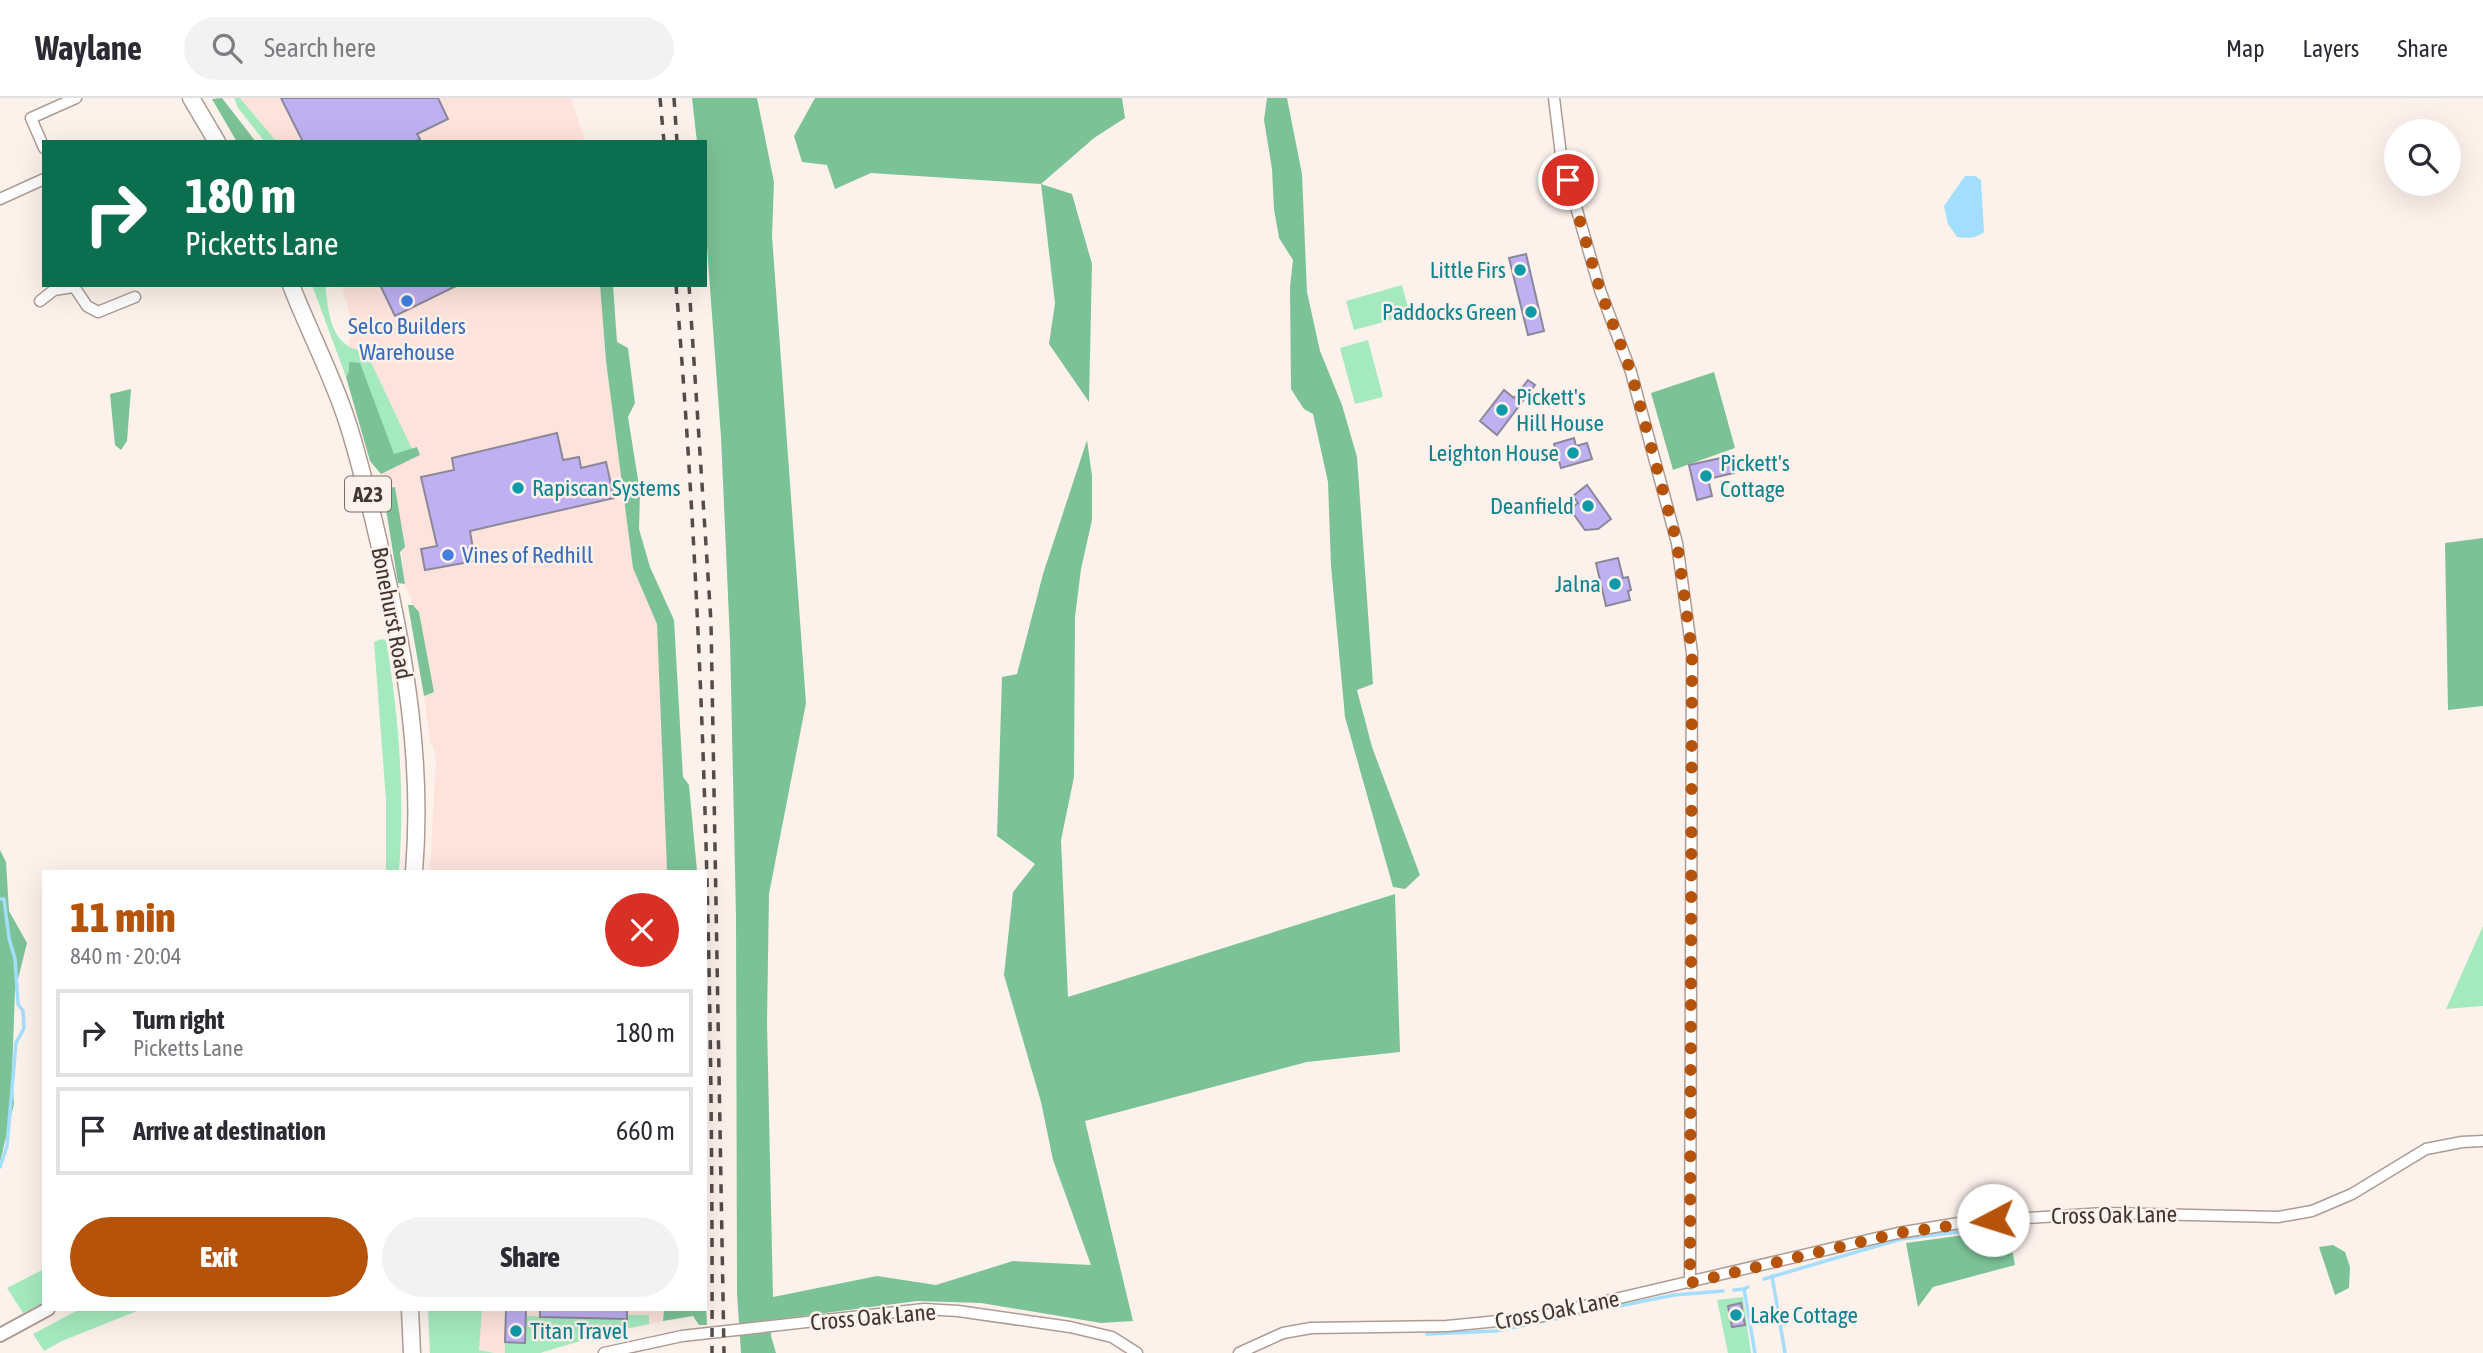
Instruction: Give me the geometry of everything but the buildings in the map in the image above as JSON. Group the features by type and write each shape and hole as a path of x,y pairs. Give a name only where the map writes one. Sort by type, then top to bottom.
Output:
{"main road":[{"path":"191,98 216,140"},
{"name":"Bonehurst Road","path":"292,287 345,414 367,490 397,624 413,731 416,816 414,870"},
{"path":"410,1311 412,1353"}],"street":[{"path":"42,143 31,118 76,98"},
{"path":"1554,98 1561,155 1600,290 1631,372 1677,543 1692,653 1690,1283"},
{"path":"0,198 42,180"},
{"path":"40,301 54,289 67,287"},
{"path":"74,287 87,306 98,312 135,297"},
{"name":"Cross Oak Lane","path":"1239,1353 1268,1339 1297,1330 1332,1326 1492,1324 1538,1317 1898,1233 1965,1222 2104,1213 2278,1217 2312,1211 2352,1194 2426,1149 2483,1141"},
{"name":"Cross Oak Lane","path":"604,1353 682,1336 924,1310 958,1311 1070,1327 1112,1337 1137,1353"},
{"path":"0,1335 44,1311"}],"shaded area":[{"path":"240,98 571,98 584,140 275,140"},
{"path":"343,287 600,287 606,361 633,568 657,624 667,870 430,870 436,760 430,742 424,696 434,691 419,612 413,605 405,584 395,487 387,488 381,474 420,455 417,447 412,449 371,364 347,355 352,324"},
{"path":"428,1311 664,1311 663,1321 607,1333 540,1353 430,1353"}],"green space":[{"path":"222,98 254,140 236,140 212,99"},
{"path":"234,98 240,98 275,140 263,140 238,108"},
{"path":"692,98 757,98 774,182 772,236 806,703 769,894 767,1023 773,1297 877,1276 936,1285 1013,1261 1091,1265 1053,1160 1041,1102 1004,975 1013,892 1035,864 997,836 1002,677 1017,674 1043,574 1087,440 1092,476 1092,520 1081,569 1075,617 1074,777 1061,840 1068,997 1395,894 1400,1052 1307,1062 1085,1121 1133,1321 1101,1323 981,1303 917,1301 772,1320 771,1336 776,1353 741,1353 737,1294 736,917 730,641 721,437 707,247 707,140 697,140"},
{"path":"815,98 1122,98 1125,118 1094,138 1041,184 871,173 835,189 827,165 802,162 794,136"},
{"path":"1267,98 1287,98 1302,174 1307,292 1320,351 1342,405 1357,457 1373,684 1357,690 1372,747 1420,875 1405,889 1393,887 1345,717 1331,566 1328,482 1313,414 1304,409 1291,389 1290,287 1293,260 1279,238 1274,209 1272,169 1264,120"},
{"path":"1041,184 1072,194 1092,264 1089,402 1049,344 1055,303"},
{"path":"1402,285 1410,315 1354,330 1346,301"},
{"path":"313,287 325,287 330,319 342,341 351,348 374,355 369,358 412,449 394,455 367,384 349,371 346,377"},
{"path":"600,287 613,287 617,342 628,348 635,403 628,417 640,492 639,529 650,567 674,620 683,777 689,785 697,870 667,870 657,624 633,568 606,361"},
{"path":"1368,340 1383,397 1355,404 1340,348"},
{"path":"349,362 360,363 394,454 417,447 420,455 381,474 370,461 346,377"},
{"path":"1714,372 1735,448 1673,470 1651,393"},
{"path":"131,389 127,441 121,450 115,445 110,394"},
{"path":"395,487 405,547 400,552 405,584 398,583 383,491"},
{"path":"2483,538 2483,706 2448,710 2445,543"},
{"path":"408,605 413,605 419,612 434,692 424,696"},
{"path":"386,640 394,697 401,784 399,870 386,870 386,800 374,642"},
{"path":"0,850 6,862 9,911 27,943 15,991 12,1074 14,1104 0,1162"},
{"path":"2483,926 2483,1006 2446,1009"},
{"path":"2008,1229 2015,1265 1933,1287 1918,1307 1906,1243"},
{"path":"2333,1245 2345,1252 2350,1267 2349,1288 2335,1295 2319,1247"},
{"path":"42,1270 42,1304 23,1313 7,1288"},
{"path":"1743,1297 1751,1353 1728,1353 1717,1300"},
{"path":"76,1311 137,1311 44,1351 33,1334"},
{"path":"428,1311 482,1311 479,1350 494,1353 430,1353"},
{"path":"664,1311 706,1311 707,1325 699,1325 693,1316 663,1321"},
{"path":"627,1315 649,1315 649,1324 607,1333 540,1353 505,1353 505,1342 525,1343 526,1316 626,1319"}],"water":[{"path":"1965,176 1975,176 1981,180 1984,232 1971,238 1957,237 1948,224 1944,206"}],"waterway":[{"path":"0,899 4,899 9,938 15,959 18,1004 23,1011 24,1028 16,1043 7,1146 0,1167"},
{"path":"1764,1279 1901,1239 1981,1229"},
{"path":"1772,1276 1785,1353"},
{"path":"1748,1287 1744,1289 1755,1353"},
{"path":"1734,1290 1744,1289"},
{"path":"1427,1334 1496,1331 1674,1295 1723,1291"}],"railway":[{"path":"660,98 664,140"},
{"path":"674,98 677,140"},
{"path":"676,287 694,552 707,870"},
{"path":"689,287 711,622 724,1353"},
{"path":"707,886 712,1353"}],"place":[{"name":"Little Firs","path":"1520,270"},
{"name":"Selco Builders Warehouse","path":"407,301"},
{"name":"Paddocks Green","path":"1531,312"},
{"name":"Pickett's Hill House","path":"1502,410"},
{"name":"Leighton House","path":"1573,453"},
{"name":"Pickett's Cottage","path":"1706,476"},
{"name":"Rapiscan Systems","path":"518,488"},
{"name":"Deanfield","path":"1588,506"},
{"name":"Vines of Redhill","path":"448,555"},
{"name":"Jalna","path":"1615,584"},
{"name":"Lake Cottage","path":"1736,1315"},
{"name":"Titan Travel","path":"516,1331"}],"route":[{"path":"1568,180 1600,290 1631,372 1677,543 1692,653 1690,1283 1898,1233 1993,1220"}]}
